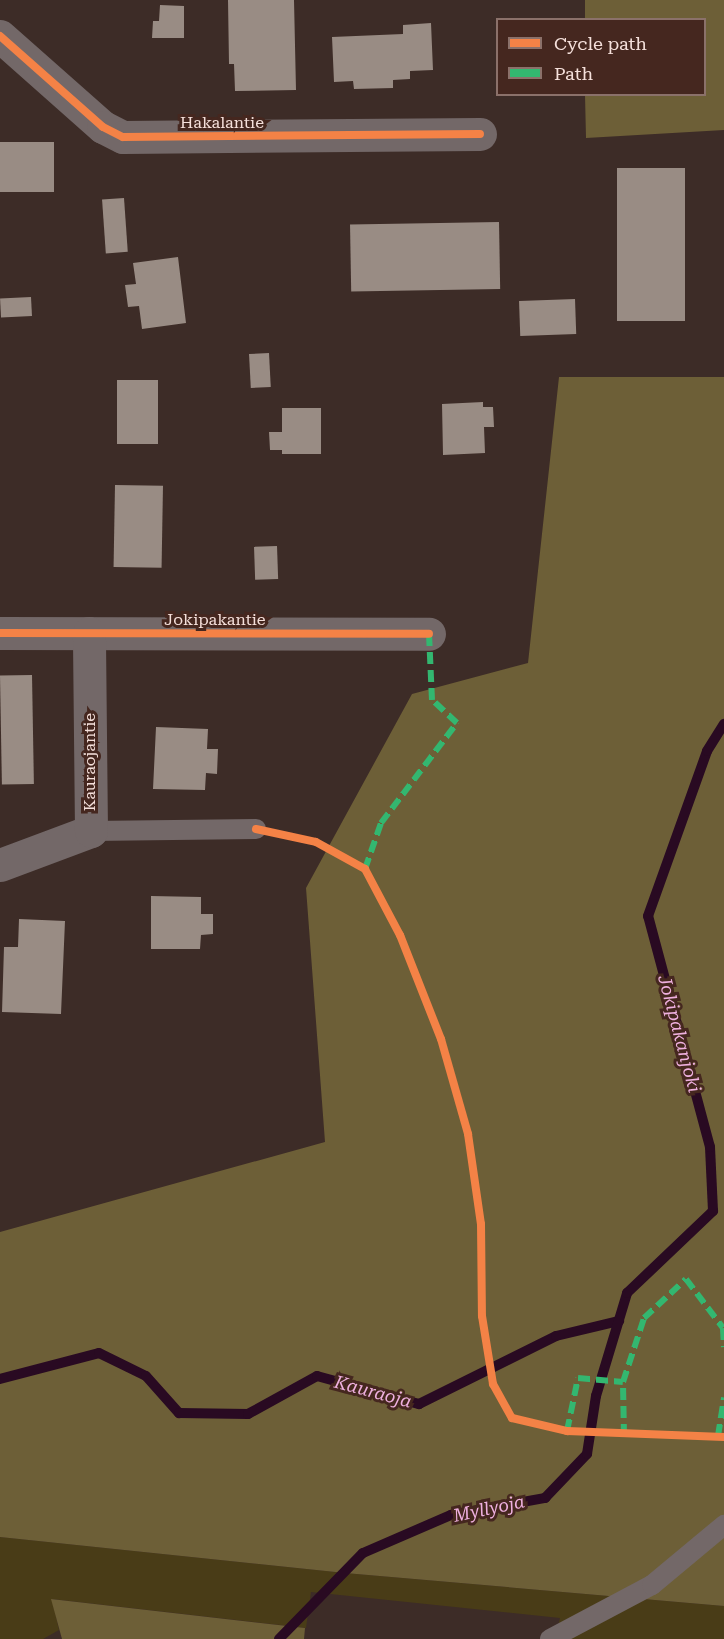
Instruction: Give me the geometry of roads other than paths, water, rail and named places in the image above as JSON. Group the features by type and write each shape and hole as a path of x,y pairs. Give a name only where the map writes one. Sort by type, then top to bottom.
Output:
{"street":[{"name":"Hakalantie","path":"0,36 103,127 123,137 480,134"},
{"name":"Jokipakantie","path":"0,633 429,634"},
{"name":"Kauraojantie","path":"0,865 91,831 89,633"}],"lane":[{"path":"91,831 256,829"},
{"path":"550,1639 652,1585 724,1525"}],"waterway":[{"name":"Jokipakanjoki","path":"279,1639 363,1553 451,1515 545,1498 587,1454 596,1396 627,1293 713,1211 710,1147 648,916 707,751 724,724"},
{"name":"Kauraoja","path":"0,1379 99,1353 146,1376 179,1413 248,1414 317,1376 419,1404 556,1336 619,1321"}],"water label":[{"name":"Myllyoja","path":"489,1509"}]}
